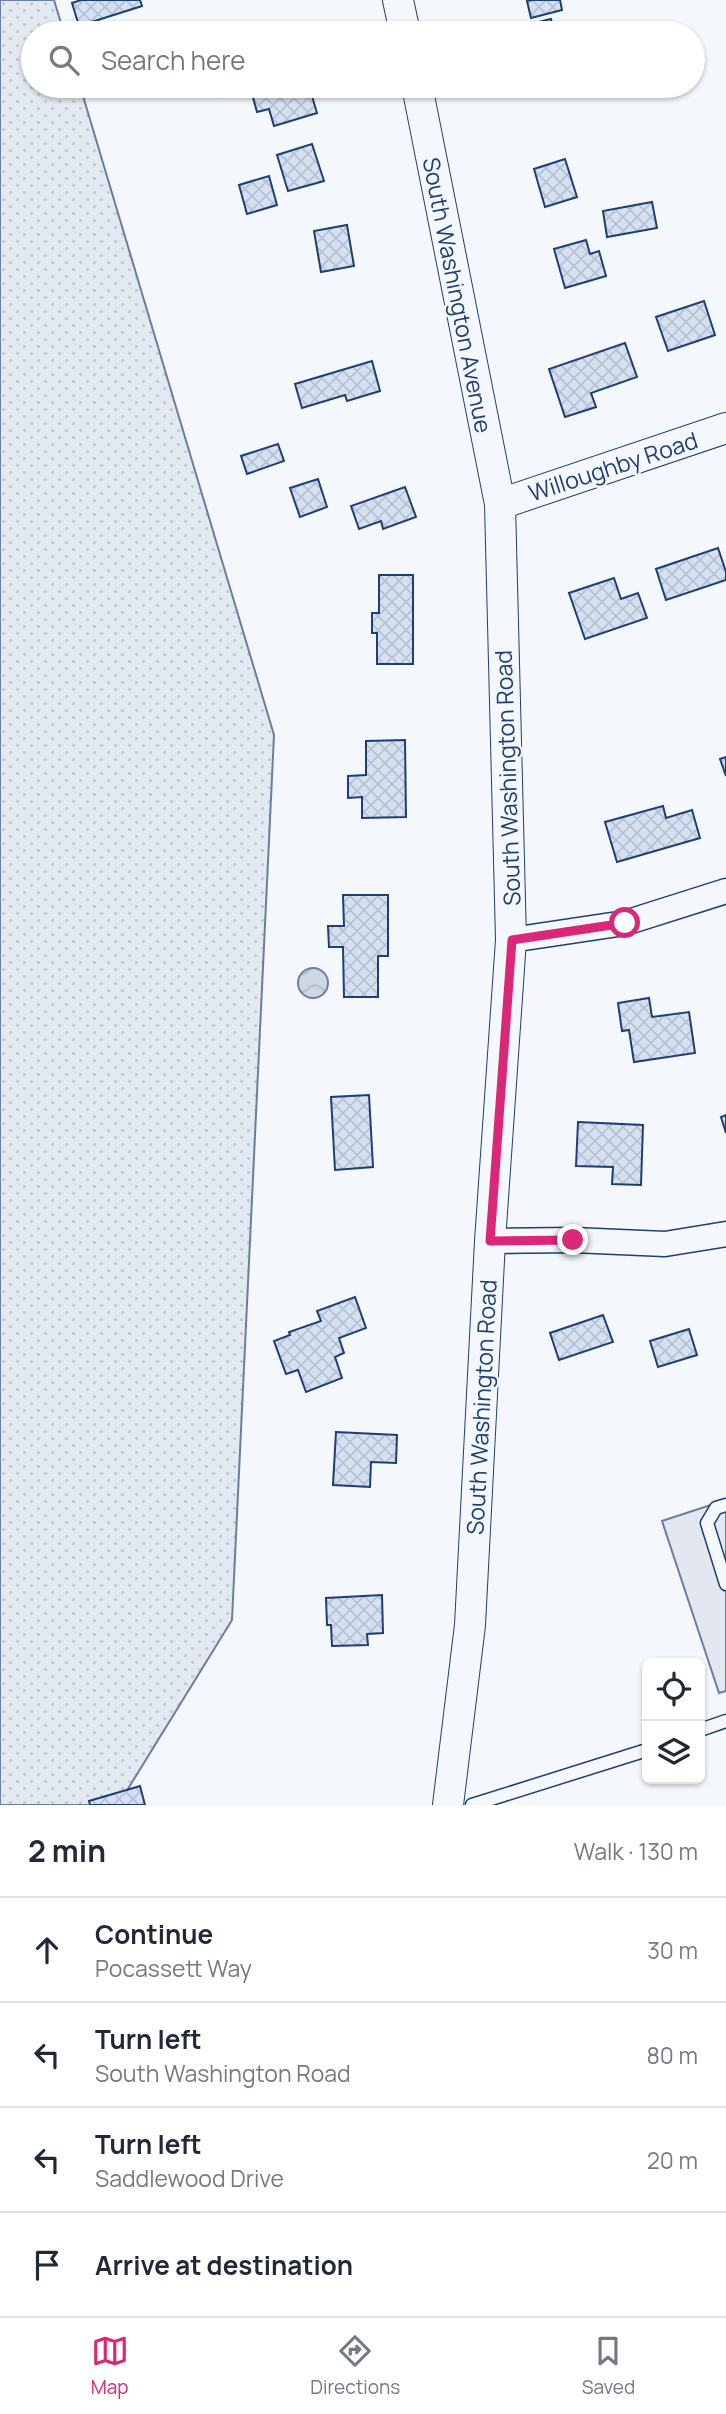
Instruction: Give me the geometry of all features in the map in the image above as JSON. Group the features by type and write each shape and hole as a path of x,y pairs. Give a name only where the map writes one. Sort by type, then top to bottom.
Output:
{"street":[{"path":"398,0 402,21"},
{"name":"South Washington Avenue","path":"419,98 500,504"},
{"name":"Willoughby Road","path":"500,504 726,428"},
{"name":"South Washington Road","path":"448,1805 470,1625 490,1241 512,940 500,504"},
{"path":"512,940 625,923 726,891"},
{"path":"490,1241 573,1240 665,1244 726,1234"}],"lane":[{"path":"726,1505 716,1508 707,1523 726,1584"},
{"path":"705,1728 726,1721"},
{"path":"472,1805 642,1752"}],"shaded area":[{"path":"0,0 54,0 60,21 21,21 21,98 84,98 274,735 232,1620 118,1805 0,1805"},
{"path":"726,1500 726,1691 719,1693 662,1521"}],"water":[{"path":"313,968 324,972 328,983 324,994 313,998 302,994 298,983 302,972"}],"building":[{"path":"81,0 140,0 142,6 95,21 77,21 72,3"},
{"path":"560,0 562,10 531,18 527,1"},
{"path":"253,98 313,98 317,113 274,126 269,109 257,112"},
{"path":"312,144 324,181 288,191 277,155"},
{"path":"565,159 577,197 545,207 534,169"},
{"path":"269,176 277,205 247,214 239,185"},
{"path":"652,202 657,228 607,237 603,211"},
{"path":"347,225 354,266 321,272 314,231"},
{"path":"586,240 590,254 599,251 606,276 565,288 554,249"},
{"path":"704,301 715,335 668,351 656,317"},
{"path":"625,343 637,377 591,393 596,407 565,417 549,369"},
{"path":"372,361 380,391 347,401 345,395 302,408 295,384"},
{"path":"278,444 284,461 247,474 241,456"},
{"path":"318,479 327,507 300,517 290,488"},
{"path":"405,487 416,517 383,529 381,521 359,529 351,506"},
{"path":"718,548 726,580 666,600 656,569"},
{"path":"379,575 413,575 413,664 377,664 377,633 372,633 372,613 379,613"},
{"path":"614,578 621,599 638,593 647,618 585,639 569,593"},
{"path":"405,740 406,817 362,818 362,797 348,798 348,776 366,775 366,741"},
{"path":"726,757 726,776 720,759"},
{"path":"663,806 666,818 692,810 700,838 617,862 605,822"},
{"path":"343,895 388,895 388,956 378,956 378,997 344,997 343,947 329,947 328,926 344,926"},
{"path":"649,998 652,1017 689,1012 695,1053 634,1062 629,1030 622,1031 618,1003"},
{"path":"369,1095 373,1167 335,1170 331,1097"},
{"path":"726,1115 726,1133 721,1117"},
{"path":"578,1122 643,1125 641,1185 612,1184 613,1167 576,1166"},
{"path":"355,1297 366,1328 339,1338 344,1353 335,1357 342,1378 306,1392 298,1370 286,1374 274,1341 290,1335 289,1332 321,1321 317,1311"},
{"path":"603,1315 613,1342 559,1360 550,1333"},
{"path":"689,1329 697,1355 658,1367 650,1341"},
{"path":"336,1432 397,1435 396,1463 371,1462 370,1487 333,1485"},
{"path":"382,1595 383,1633 367,1634 368,1645 332,1646 331,1625 327,1625 326,1598"},
{"path":"140,1786 145,1805 90,1805 89,1801"}],"route":[{"path":"573,1240 490,1241 512,940 625,923"}]}
